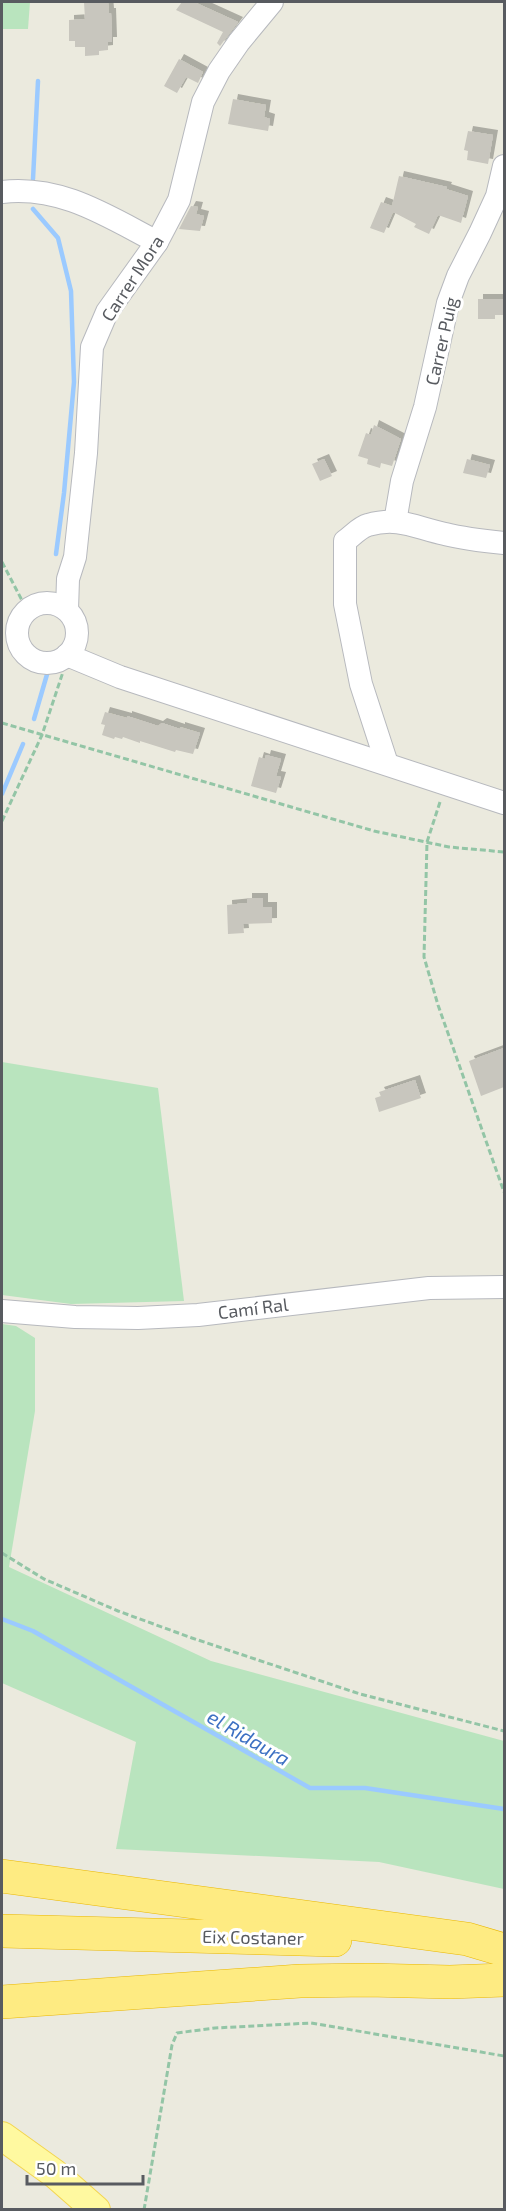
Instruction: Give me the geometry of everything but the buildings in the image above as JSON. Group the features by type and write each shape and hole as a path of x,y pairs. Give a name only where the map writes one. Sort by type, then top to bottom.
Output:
{"highway":[{"path":"2,1876 466,1939 504,1950"},
{"name":"Eix Costaner","path":"2,1931 326,1939 504,1956"},
{"name":"Eix Costaner","path":"2,1953 323,1960 504,1978"},
{"path":"2,2002 300,1981 504,1978"}],"main road":[{"path":"6,2141 55,2174 96,2210"}],"street":[{"name":"Carrer Mora","path":"66,610 68,579 75,557 86,453 93,346 107,312 158,242 179,200 203,102 225,62 272,2"},
{"name":"Carrer Puig","path":"395,522 402,481 425,407 448,303 458,276 497,196 504,166"},
{"path":"2,192 45,192 66,197 158,242"},
{"path":"387,764 361,684 345,604 345,541 366,525 407,522 468,540 504,543"},
{"path":"19,623 68,579"},
{"path":"58,605 66,610 76,624 67,650 48,662 38,661 24,652 19,623 58,605"},
{"path":"67,650 120,677 504,803"},
{"name":"Camí Ral","path":"2,1311 75,1317 198,1315 429,1288 504,1287"}],"path":[{"path":"2,562 19,623"},
{"path":"2,821 42,735 63,670 67,650"},
{"path":"2,723 374,831 449,847 504,852"},
{"path":"446,783 427,842 424,957 438,1005 504,1192"},
{"path":"2,1553 44,1579 173,1632 360,1694 504,1731"},
{"path":"144,2210 171,2046 177,2033 215,2028 311,2023 504,2056"}],"green space":[{"path":"2,2 30,2 28,29 2,29"},
{"path":"2,1062 158,1088 184,1301 71,1304 2,1295"},
{"path":"2,1324 16,1326 35,1338 35,1411 9,1567 211,1661 504,1741 504,1889 379,1862 116,1849 136,1742 2,1683"}],"waterway":[{"path":"33,179 38,81"},
{"path":"33,209 58,238 71,291 74,382 56,554"},
{"path":"34,719 48,671"},
{"path":"2,794 23,744"},
{"name":"el Ridaura","path":"2,1619 33,1631 310,1788 365,1788 504,1809"}]}
